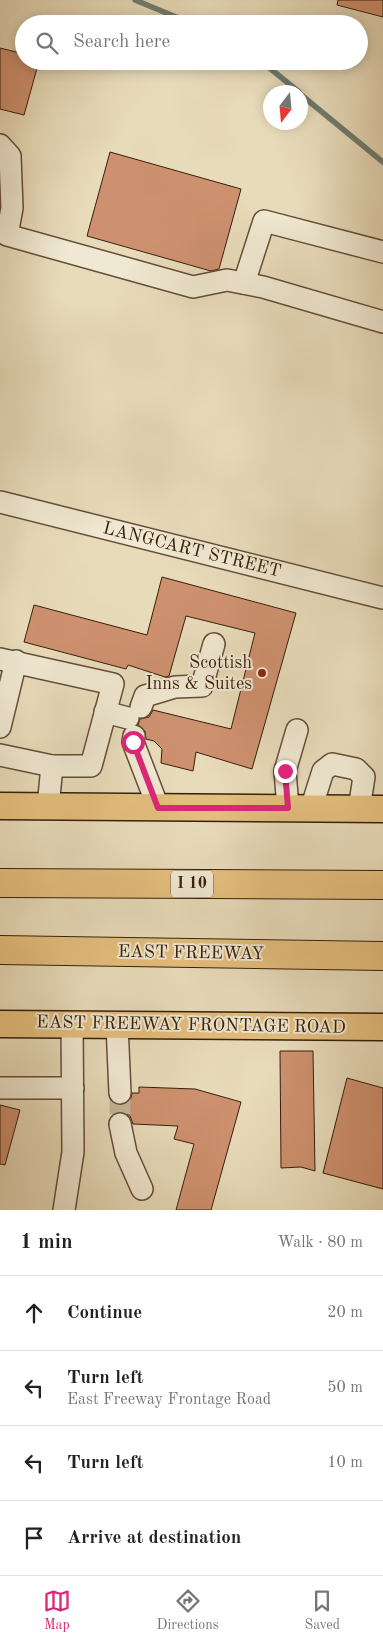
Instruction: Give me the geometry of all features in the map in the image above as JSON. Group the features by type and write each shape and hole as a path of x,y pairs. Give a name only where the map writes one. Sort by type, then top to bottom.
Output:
{"highway":[{"name":"I 10","path":"0,883 383,886"},
{"name":"EAST FREEWAY","path":"0,950 383,956"},
{"path":"329,956 383,968"}],"main road":[{"path":"0,806 371,809"},
{"name":"EAST FREEWAY FRONTAGE ROAD","path":"0,1024 383,1027"}],"street":[{"path":"0,145 10,156 12,208 3,234 193,287 227,280 244,283 383,322"},
{"path":"244,283 264,221 383,252"},
{"name":"LANGCART STREET","path":"0,502 383,598"},
{"path":"158,808 133,742 134,721 145,696 175,687 202,686 214,644"},
{"path":"0,726 8,660 113,684 92,766 52,766 0,755"},
{"path":"106,712 134,721"},
{"path":"297,730 285,771 300,809"},
{"path":"300,809 323,771 332,764 356,768 364,777 371,809"},
{"path":"48,807 52,766"},
{"path":"64,1210 73,1152 72,1024"},
{"path":"117,1025 120,1092"},
{"path":"0,1088 73,1088"},
{"path":"120,1124 126,1153 142,1189"}],"building":[{"path":"338,0 383,0 383,17 337,5"},
{"path":"0,48 15,52 15,70 36,70 24,115 0,109"},
{"path":"110,152 241,189 219,269 211,271 87,236"},
{"name":"Scottish Inns & Suites","path":"162,577 296,613 252,769 196,752 193,771 161,763 162,749 154,741 146,739 145,731 138,725 140,719 149,717 153,710 231,729 255,633 186,616 169,676 165,677 128,665 126,669 24,642 34,605 147,635"},
{"path":"280,1051 313,1051 315,1171 301,1167 281,1168"},
{"path":"347,1078 383,1088 383,1189 323,1173"},
{"path":"139,1087 195,1089 241,1102 211,1210 176,1210 194,1144 174,1139 178,1126 133,1124 130,1116 124,1112 114,1113 115,1104 127,1103 132,1093 139,1093"},
{"path":"0,1105 20,1110 5,1165 0,1164"}],"waterway":[{"path":"135,0 171,15"},
{"path":"272,70 290,85"},
{"path":"308,101 383,162"}],"tunnel":[{"path":"120,1093 120,1124"}],"place":[{"name":"Scottish Inns & Suites","path":"262,673"}],"route":[{"path":"133,742 158,808 288,808 285,771"}]}
